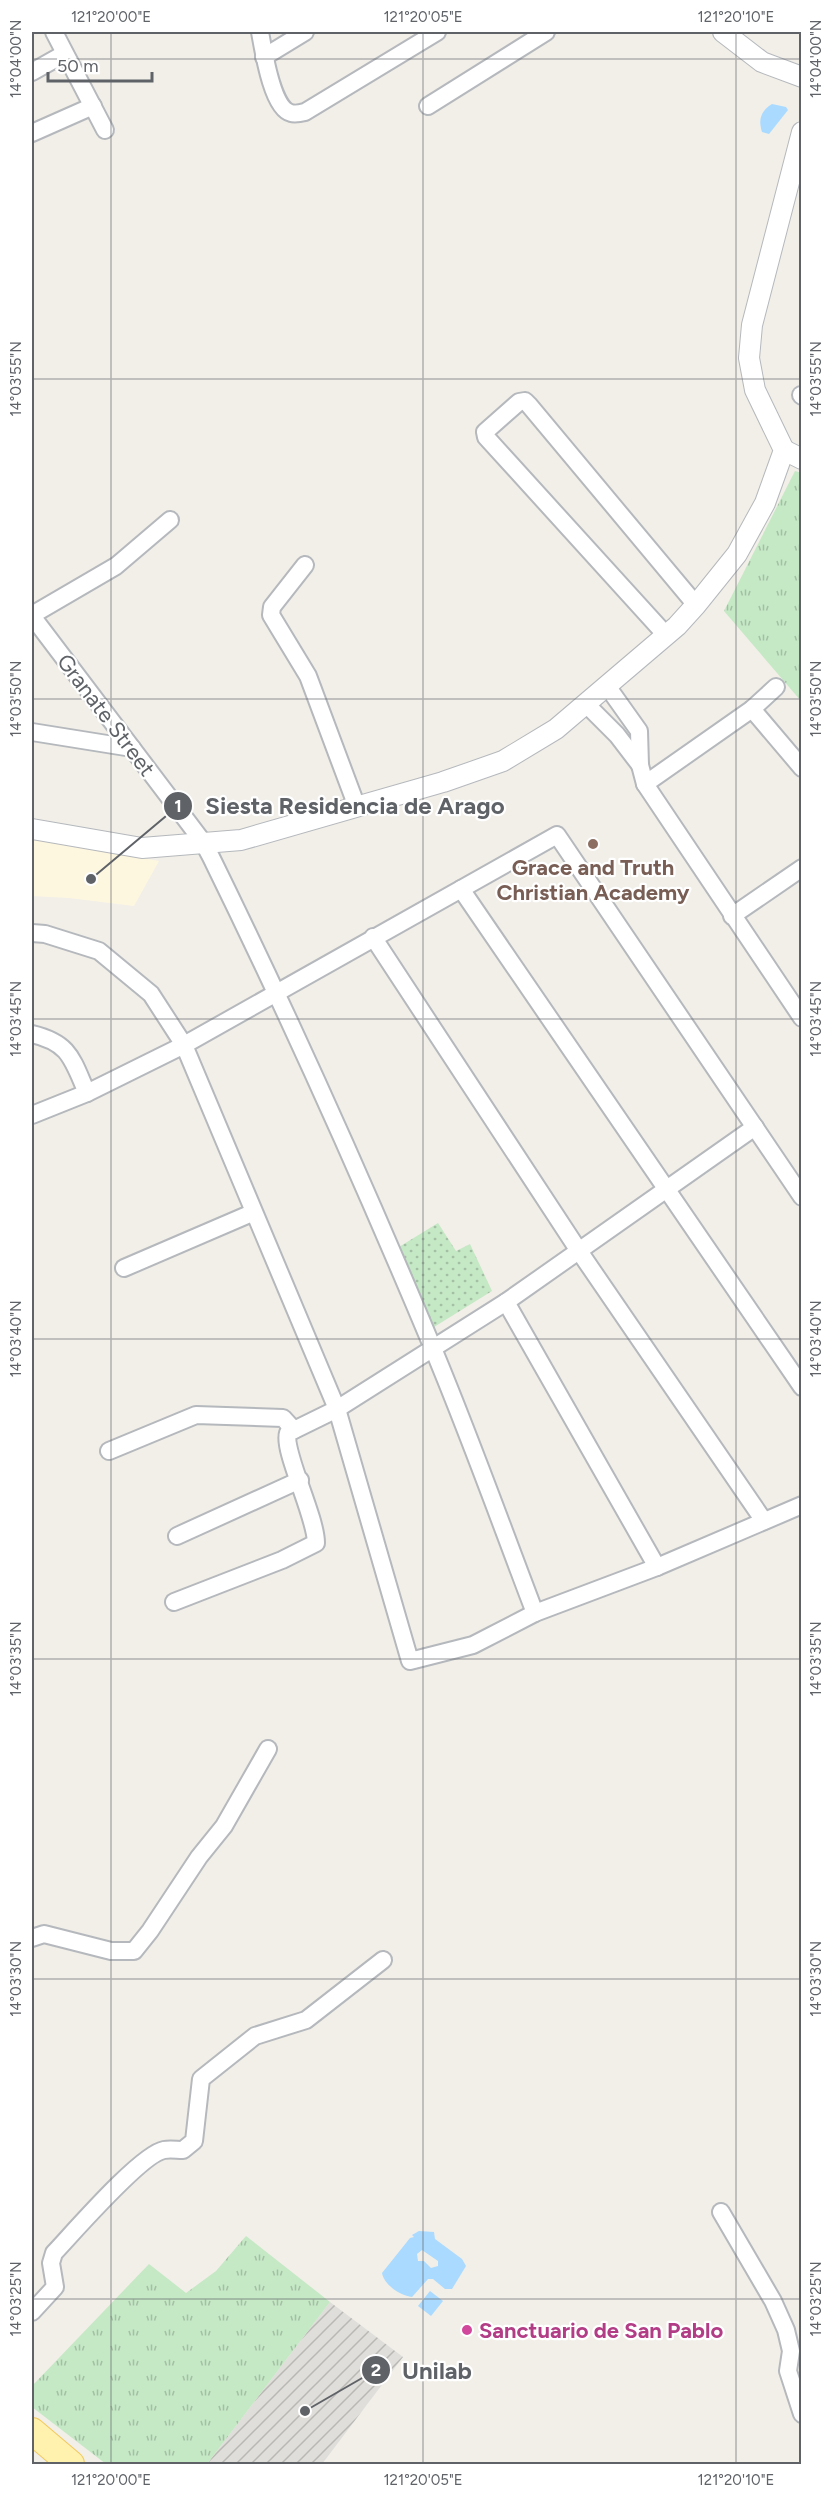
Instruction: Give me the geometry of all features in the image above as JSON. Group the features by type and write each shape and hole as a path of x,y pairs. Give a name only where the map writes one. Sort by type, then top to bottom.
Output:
{"main road":[{"path":"32,2431 71,2464"}],"street":[{"path":"54,32 105,130"},
{"path":"260,32 264,57 282,108 291,114 305,112 437,32"},
{"path":"264,57 305,32"},
{"path":"428,106 546,32"},
{"path":"723,32 762,62 801,77"},
{"path":"32,72 64,54"},
{"path":"32,134 93,106"},
{"path":"801,132 752,325 749,358 754,390 784,450 801,459"},
{"path":"665,634 486,437 485,432 489,426 519,402 529,405 696,605"},
{"path":"32,829 142,848 241,840 357,807 503,761 556,729 696,605 736,554 765,503 784,450"},
{"path":"32,616 116,566 170,520"},
{"path":"305,565 272,607 271,615 308,676 357,807"},
{"name":"Granate Street","path":"32,616 37,631 132,748 203,842 277,992 433,1348 535,1613"},
{"path":"607,686 639,731 640,765 645,784 801,1018"},
{"path":"645,784 752,709 776,687"},
{"path":"586,704 617,735 640,765"},
{"path":"752,709 801,768"},
{"path":"32,732 132,748"},
{"path":"32,1115 87,1093 184,1045 557,835 801,1197"},
{"path":"732,915 799,874"},
{"path":"460,890 801,1387"},
{"path":"32,933 45,934 99,951 151,994 184,1045 252,1212 337,1409 410,1661 473,1644 535,1613 657,1567 801,1505"},
{"path":"373,937 579,1251 764,1521"},
{"path":"32,1034 54,1039 72,1059 87,1093"},
{"path":"174,1602 282,1560 316,1543 300,1480 286,1442 288,1433 337,1409 506,1302 755,1126"},
{"path":"124,1268 252,1212"},
{"path":"506,1302 657,1567"},
{"path":"109,1451 196,1416 283,1418 294,1430"},
{"path":"177,1536 300,1480"},
{"path":"32,1938 44,1934 111,1951 134,1951 199,1857 224,1826 268,1749"},
{"path":"32,2312 55,2287 56,2278 51,2263 54,2253 115,2188 135,2169 163,2150 183,2150 194,2140 201,2079 255,2036 306,2020 383,1960"},
{"path":"722,2212 773,2301 786,2330 791,2351 788,2371 801,2414"}],"shaded area":[{"path":"32,838 159,861 134,906 32,896"},
{"path":"330,2302 403,2357 322,2464 207,2464"}],"green space":[{"path":"795,471 802,473 801,701 724,611"},
{"path":"438,1223 456,1251 470,1244 492,1291 434,1327 399,1247"},
{"path":"246,2236 330,2302 207,2464 106,2464 32,2407 32,2386 149,2264 186,2293 216,2271"}],"water":[{"path":"772,104 786,107 788,110 769,134 762,132 760,123 763,113"},
{"path":"419,2231 434,2232 435,2239 462,2259 466,2266 452,2289 445,2289 433,2279 428,2279 412,2297 398,2292 386,2282 382,2273 410,2238 414,2237 412,2235","holes":["422,2250 438,2261 438,2266 431,2268 424,2261 418,2261 417,2254"]},
{"path":"430,2291 443,2301 431,2316 418,2306"}],"place":[{"name":"Grace and Truth Christian Academy","path":"593,844"},
{"name":"Siesta Residencia de Arago","path":"91,879"},
{"name":"Sanctuario de San Pablo","path":"467,2330"},
{"name":"Unilab","path":"305,2411"}]}
